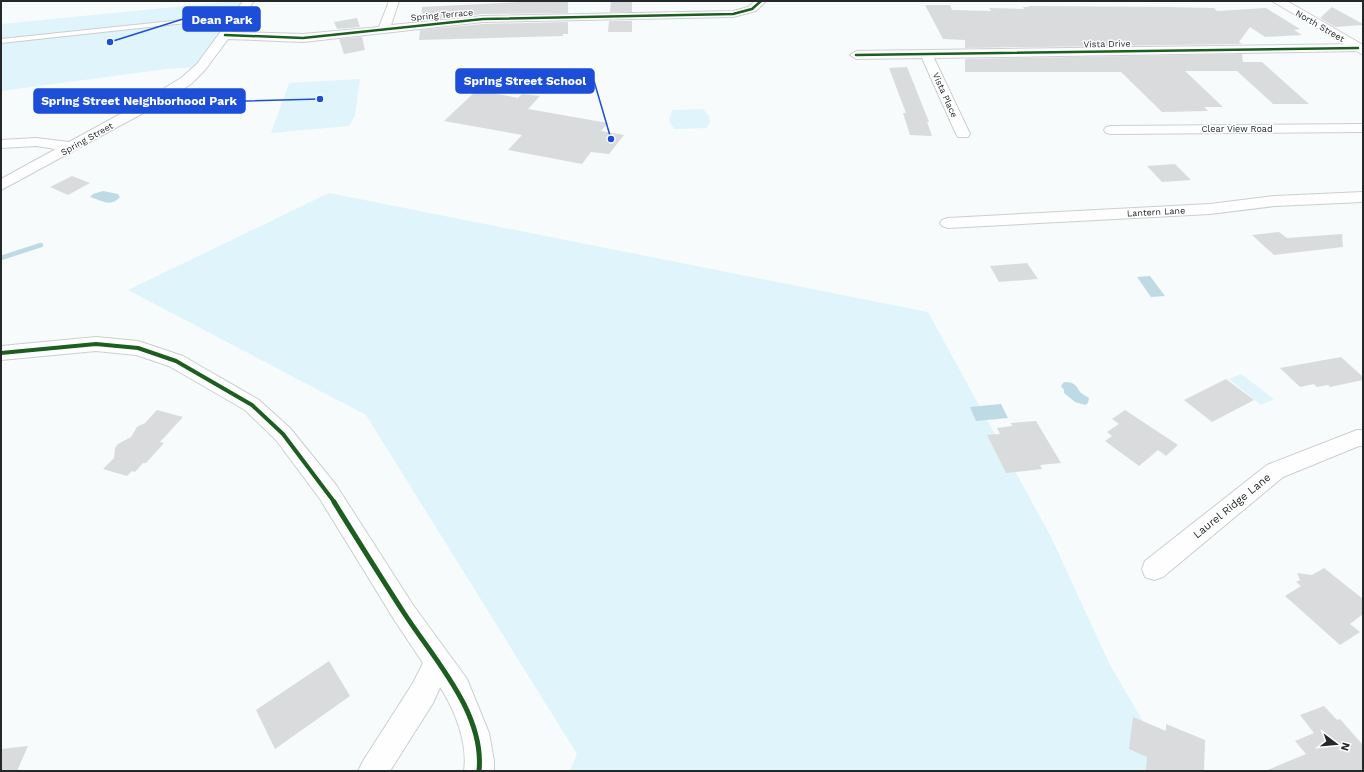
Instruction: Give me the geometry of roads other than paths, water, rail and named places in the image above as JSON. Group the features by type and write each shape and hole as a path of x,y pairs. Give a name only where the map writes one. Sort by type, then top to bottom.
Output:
{"street":[{"name":"Spring Street","path":"1,185 71,148 186,81 201,67 249,1"},
{"path":"384,30 394,1"},
{"name":"Spring Terrace","path":"225,35 303,38 384,30 425,24 483,20 659,11 733,14 752,9 761,1"},
{"name":"North Street","path":"1278,1 1361,50"},
{"name":"Vista Drive","path":"856,55 1361,50"},
{"name":"Vista Place","path":"928,55 963,134"},
{"name":"Clear View Road","path":"1111,130 1363,128"},
{"path":"1,144 41,142 71,148"},
{"name":"Lantern Lane","path":"948,223 1206,209 1275,201 1363,197"},
{"path":"1,353 96,344 138,348 176,361 252,405 283,434 328,492 404,613 457,689 475,733 480,761 479,771"},
{"name":"Laurel Ridge Lane","path":"1154,569 1276,471 1357,438 1363,438"},
{"path":"373,771 423,693 438,661"}],"lane":[{"path":"1,41 239,16"}],"water":[{"path":"103,191 118,194 120,197 109,203 90,197 93,194"},
{"path":"1150,276 1165,296 1151,297 1137,277"},
{"path":"1064,382 1074,384 1080,392 1089,398 1088,403 1085,405 1075,402 1064,393 1061,386"},
{"path":"1001,404 1008,418 976,421 970,407"}],"waterway":[{"path":"1,258 41,245"}],"place":[{"name":"Dean Park","path":"110,42"},
{"name":"Spring Street Neighborhood Park","path":"320,99"},
{"name":"Spring Street School","path":"611,139"}]}
